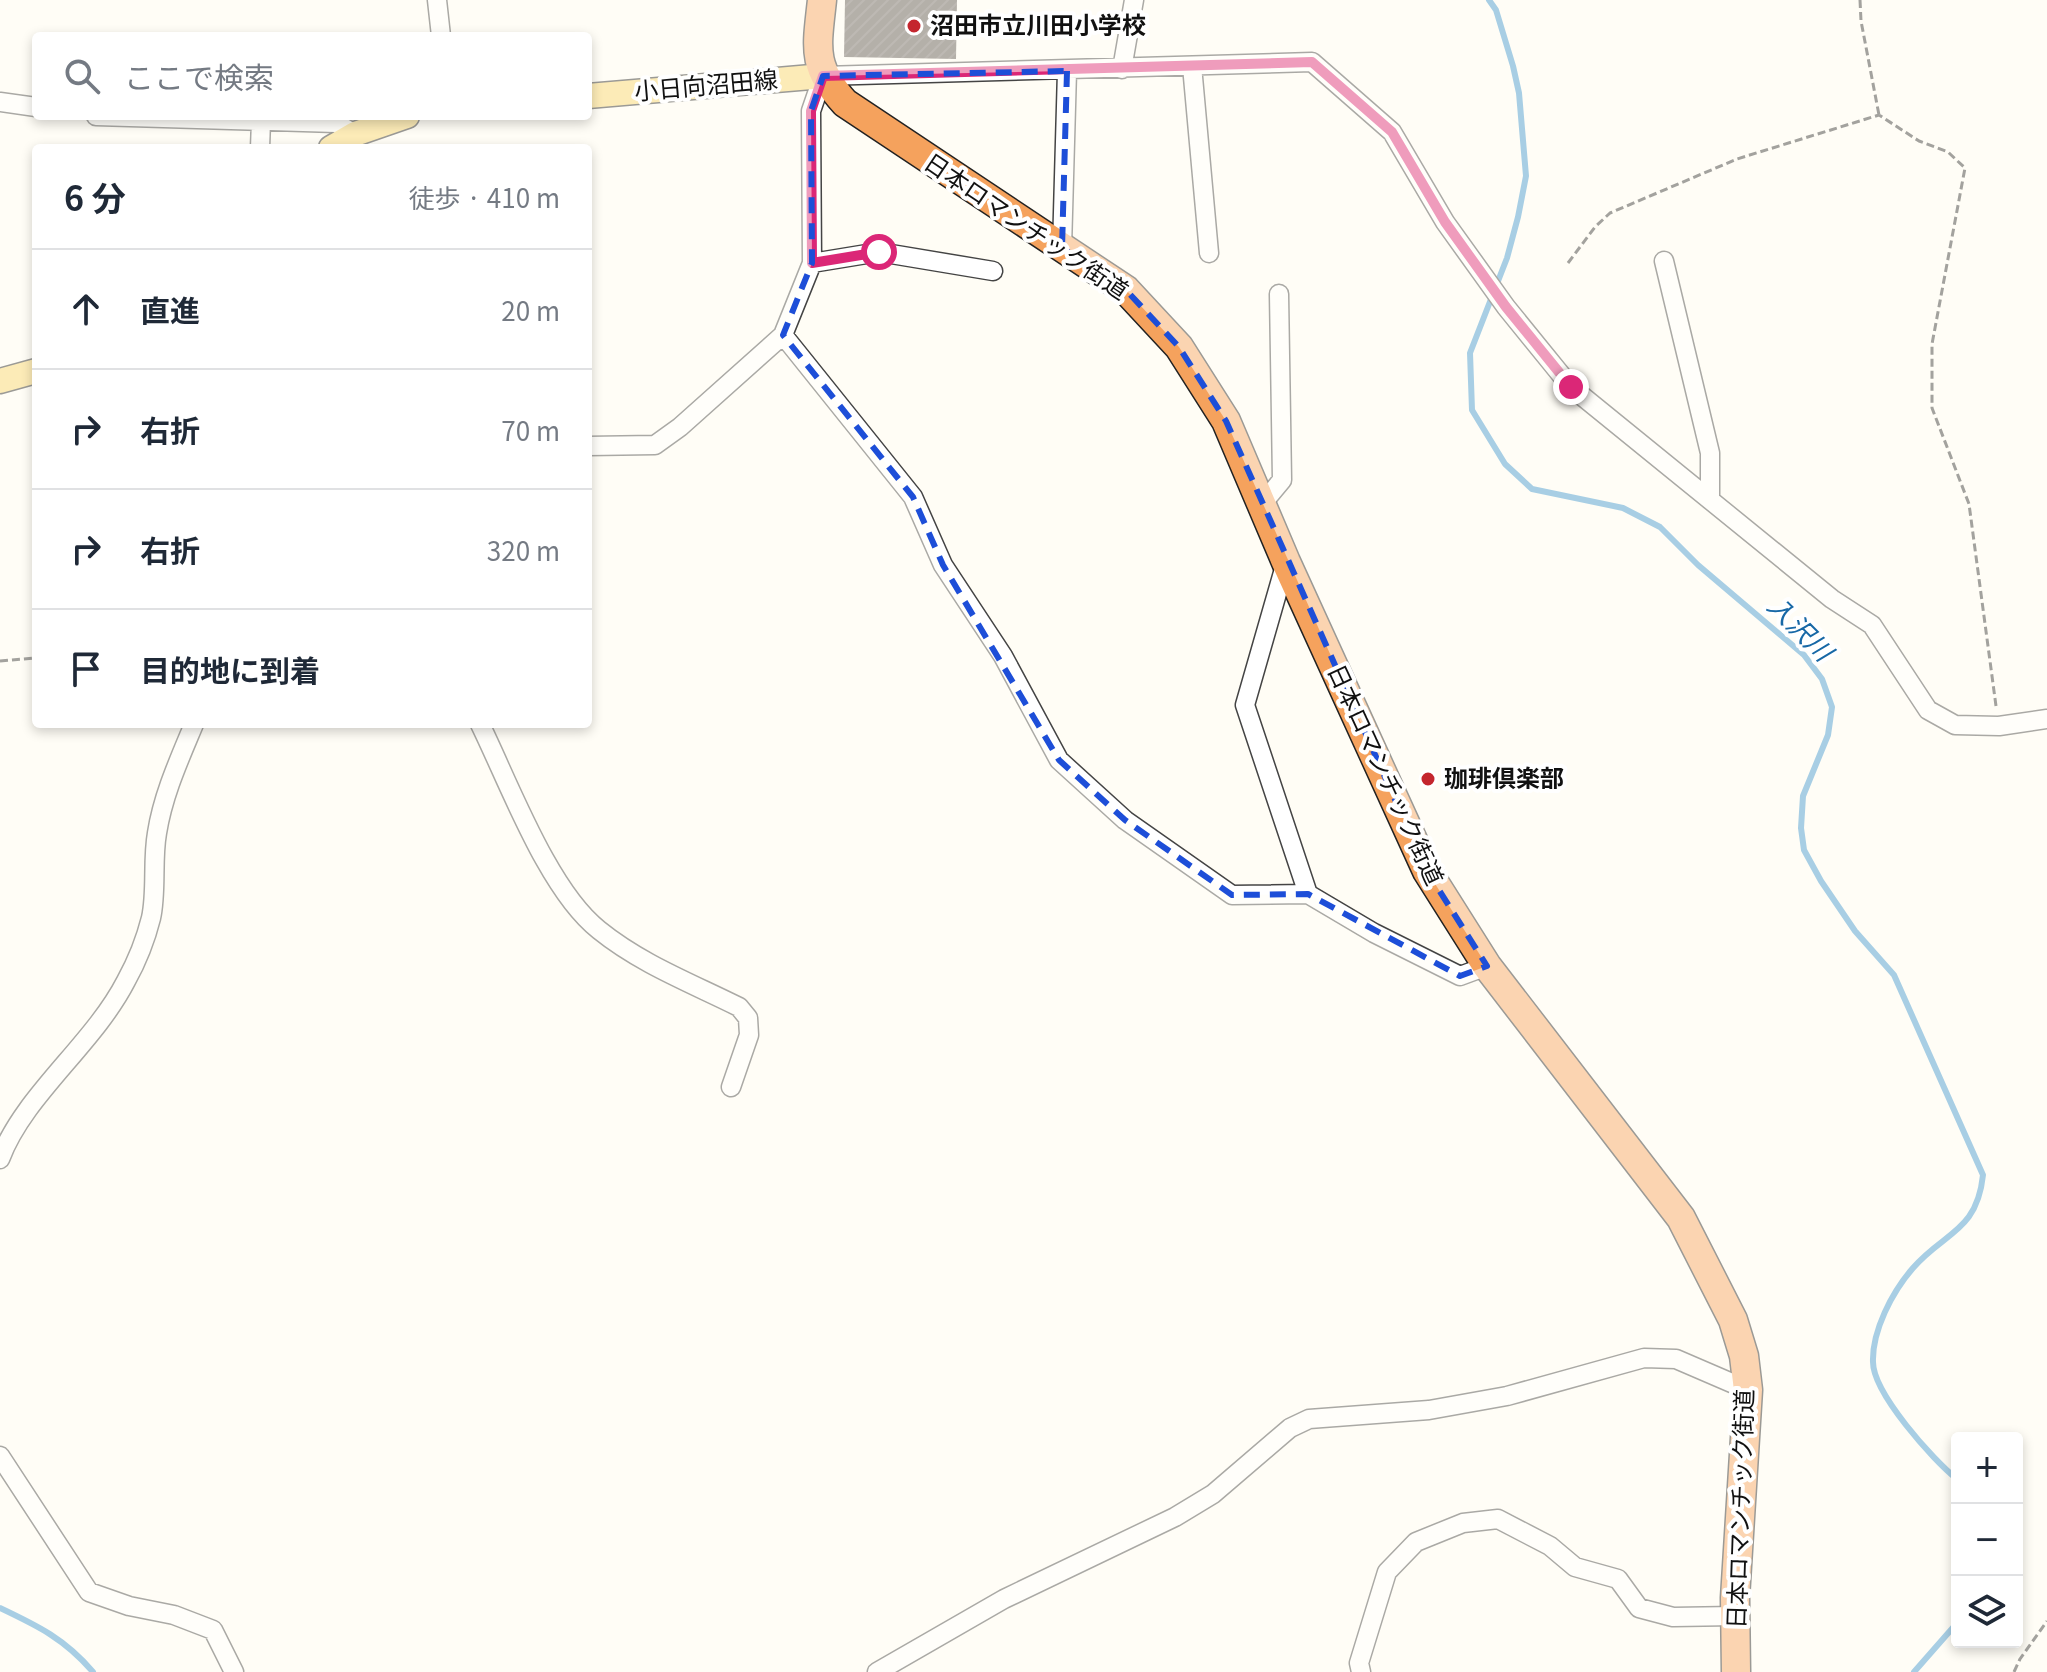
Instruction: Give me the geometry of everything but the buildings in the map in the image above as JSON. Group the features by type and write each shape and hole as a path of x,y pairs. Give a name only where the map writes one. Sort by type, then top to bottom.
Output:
{"highway":[{"path":"822,0 819,49 823,76"},
{"name":"日本ロマンチック街道","path":"823,76 845,103 865,119 1126,290 1179,347 1226,421 1286,562 1427,871 1487,966 1681,1218 1733,1320 1744,1356 1748,1390 1735,1616 1736,1672"}],"main road":[{"name":"小日向沼田線","path":"592,96 823,76"},
{"path":"338,144 355,134 395,120"},
{"path":"0,381 32,372"}],"street":[{"path":"437,0 441,32"},
{"path":"1122,69 1134,0"},
{"path":"592,446 655,445 680,427 783,335 812,263 811,111 823,76 1312,62 1392,132 1445,222 1571,387 1832,599 1872,625 1928,710 1955,725 1999,726 2047,719"},
{"path":"1192,66 1209,253"},
{"path":"1062,248 1067,71"},
{"path":"0,102 32,106"},
{"path":"228,120 336,123 355,134"},
{"path":"260,144 261,121"},
{"path":"812,263 879,252 993,271"},
{"path":"1664,261 1710,453 1710,500"},
{"path":"1262,504 1282,480 1279,294"},
{"path":"783,335 913,497 943,565 1003,656 1059,760 1125,820 1232,895 1308,894 1374,933 1460,976 1487,966"},
{"path":"1286,562 1245,705 1308,894"},
{"path":"0,1159 6,1142 21,1119 100,1024 127,980 151,919 157,834 166,791 192,728"},
{"path":"482,728 542,853 573,905 598,930 651,965 739,1007 748,1018 749,1035 731,1087"},
{"path":"877,1672 1004,1599 1175,1517 1213,1494 1290,1428 1309,1419 1429,1410 1507,1396 1644,1358 1676,1359 1748,1390"},
{"path":"0,1456 89,1592 129,1606 174,1615 213,1630 234,1672"},
{"path":"1361,1672 1359,1663 1387,1572 1416,1542 1463,1523 1498,1519 1550,1546 1575,1567 1618,1579 1639,1608 1673,1617 1735,1616"}],"path":[{"path":"1860,0 1861,21 1879,115 1919,141 1948,152 1965,168 1932,344 1932,408 1969,504 1999,726"},
{"path":"1568,263 1595,227 1610,213 1737,159 1879,115"},
{"path":"0,661 32,658"},
{"path":"2014,1672 2047,1621"}],"highlighted area":[{"path":"1067,71 1062,248 1126,290 1179,347 1226,421 1427,871 1487,966 1460,976 1308,894 1232,895 1125,820 1059,760 943,565 913,497 783,335 812,263 811,111 823,76"}],"waterway":[{"name":"入沢川","path":"1489,0 1496,10 1519,93 1526,176 1507,258 1470,353 1472,410 1505,464 1532,489 1623,508 1660,527 1698,565 1804,655 1822,679 1832,707 1828,735 1803,796 1801,828 1804,850 1855,931 1894,975 1983,1175 1980,1194 1966,1220 1925,1256 1898,1288 1885,1312 1874,1350 1876,1375 1893,1408 1920,1442 1951,1473"},
{"path":"0,1608 50,1634 93,1672"},
{"name":"入沢川","path":"1914,1672 1951,1630"}],"place":[{"name":"沼田市立川田小学校","path":"914,26"},
{"name":"珈琲倶楽部","path":"1428,779"}],"route":[{"path":"879,252 812,263 811,111 823,76 1312,62 1392,132 1445,222 1506,307 1571,387"}]}
